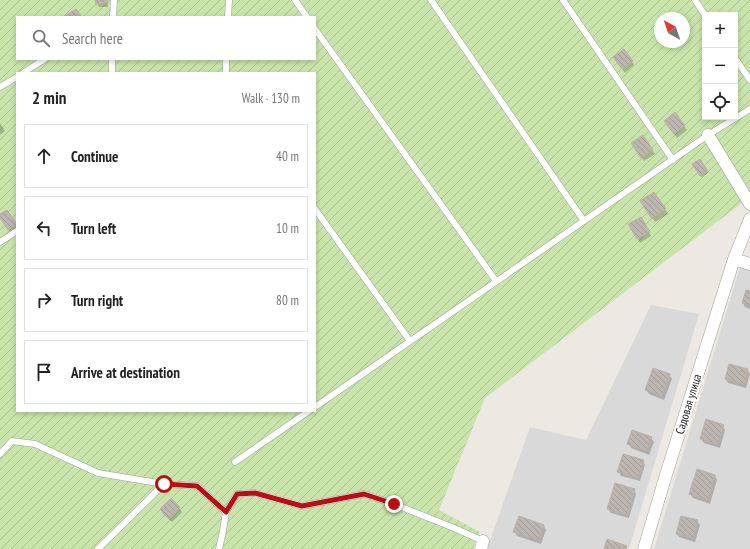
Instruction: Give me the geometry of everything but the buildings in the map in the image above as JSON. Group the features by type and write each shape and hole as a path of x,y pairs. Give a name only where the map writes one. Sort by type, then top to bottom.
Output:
{"street":[{"path":"708,135 750,204"},
{"name":"Садовая улица","path":"644,549 734,259 750,219"},
{"path":"734,259 750,264"}],"lane":[{"path":"113,16 114,0"},
{"path":"228,16 229,0"},
{"path":"294,0 306,16"},
{"path":"431,0 584,221"},
{"path":"563,0 673,160"},
{"path":"695,0 704,12"},
{"path":"316,30 496,282"},
{"path":"25,72 43,60"},
{"path":"112,60 112,72"},
{"path":"226,60 226,72"},
{"path":"738,62 750,80"},
{"path":"0,87 16,78"},
{"path":"316,403 410,341 708,135 750,109"},
{"path":"316,210 410,341"},
{"path":"0,242 16,232"},
{"path":"235,462 308,412"},
{"path":"0,454 12,441 35,444 98,473 164,484 197,486 226,512"},
{"path":"98,549 164,484"},
{"path":"219,549 226,512 237,494 255,493 302,506 364,494 394,504 454,528 482,545"}],"shaded area":[{"path":"740,267 750,270 750,549 654,549"},
{"path":"651,305 699,314 629,549 487,549 530,427 586,440"}],"green space":[{"path":"0,0 750,0 750,197 485,398 439,510 480,532 473,549 0,549"}],"route":[{"path":"164,484 197,486 226,512 237,494 255,493 302,506 337,498 364,494 394,504"}]}
